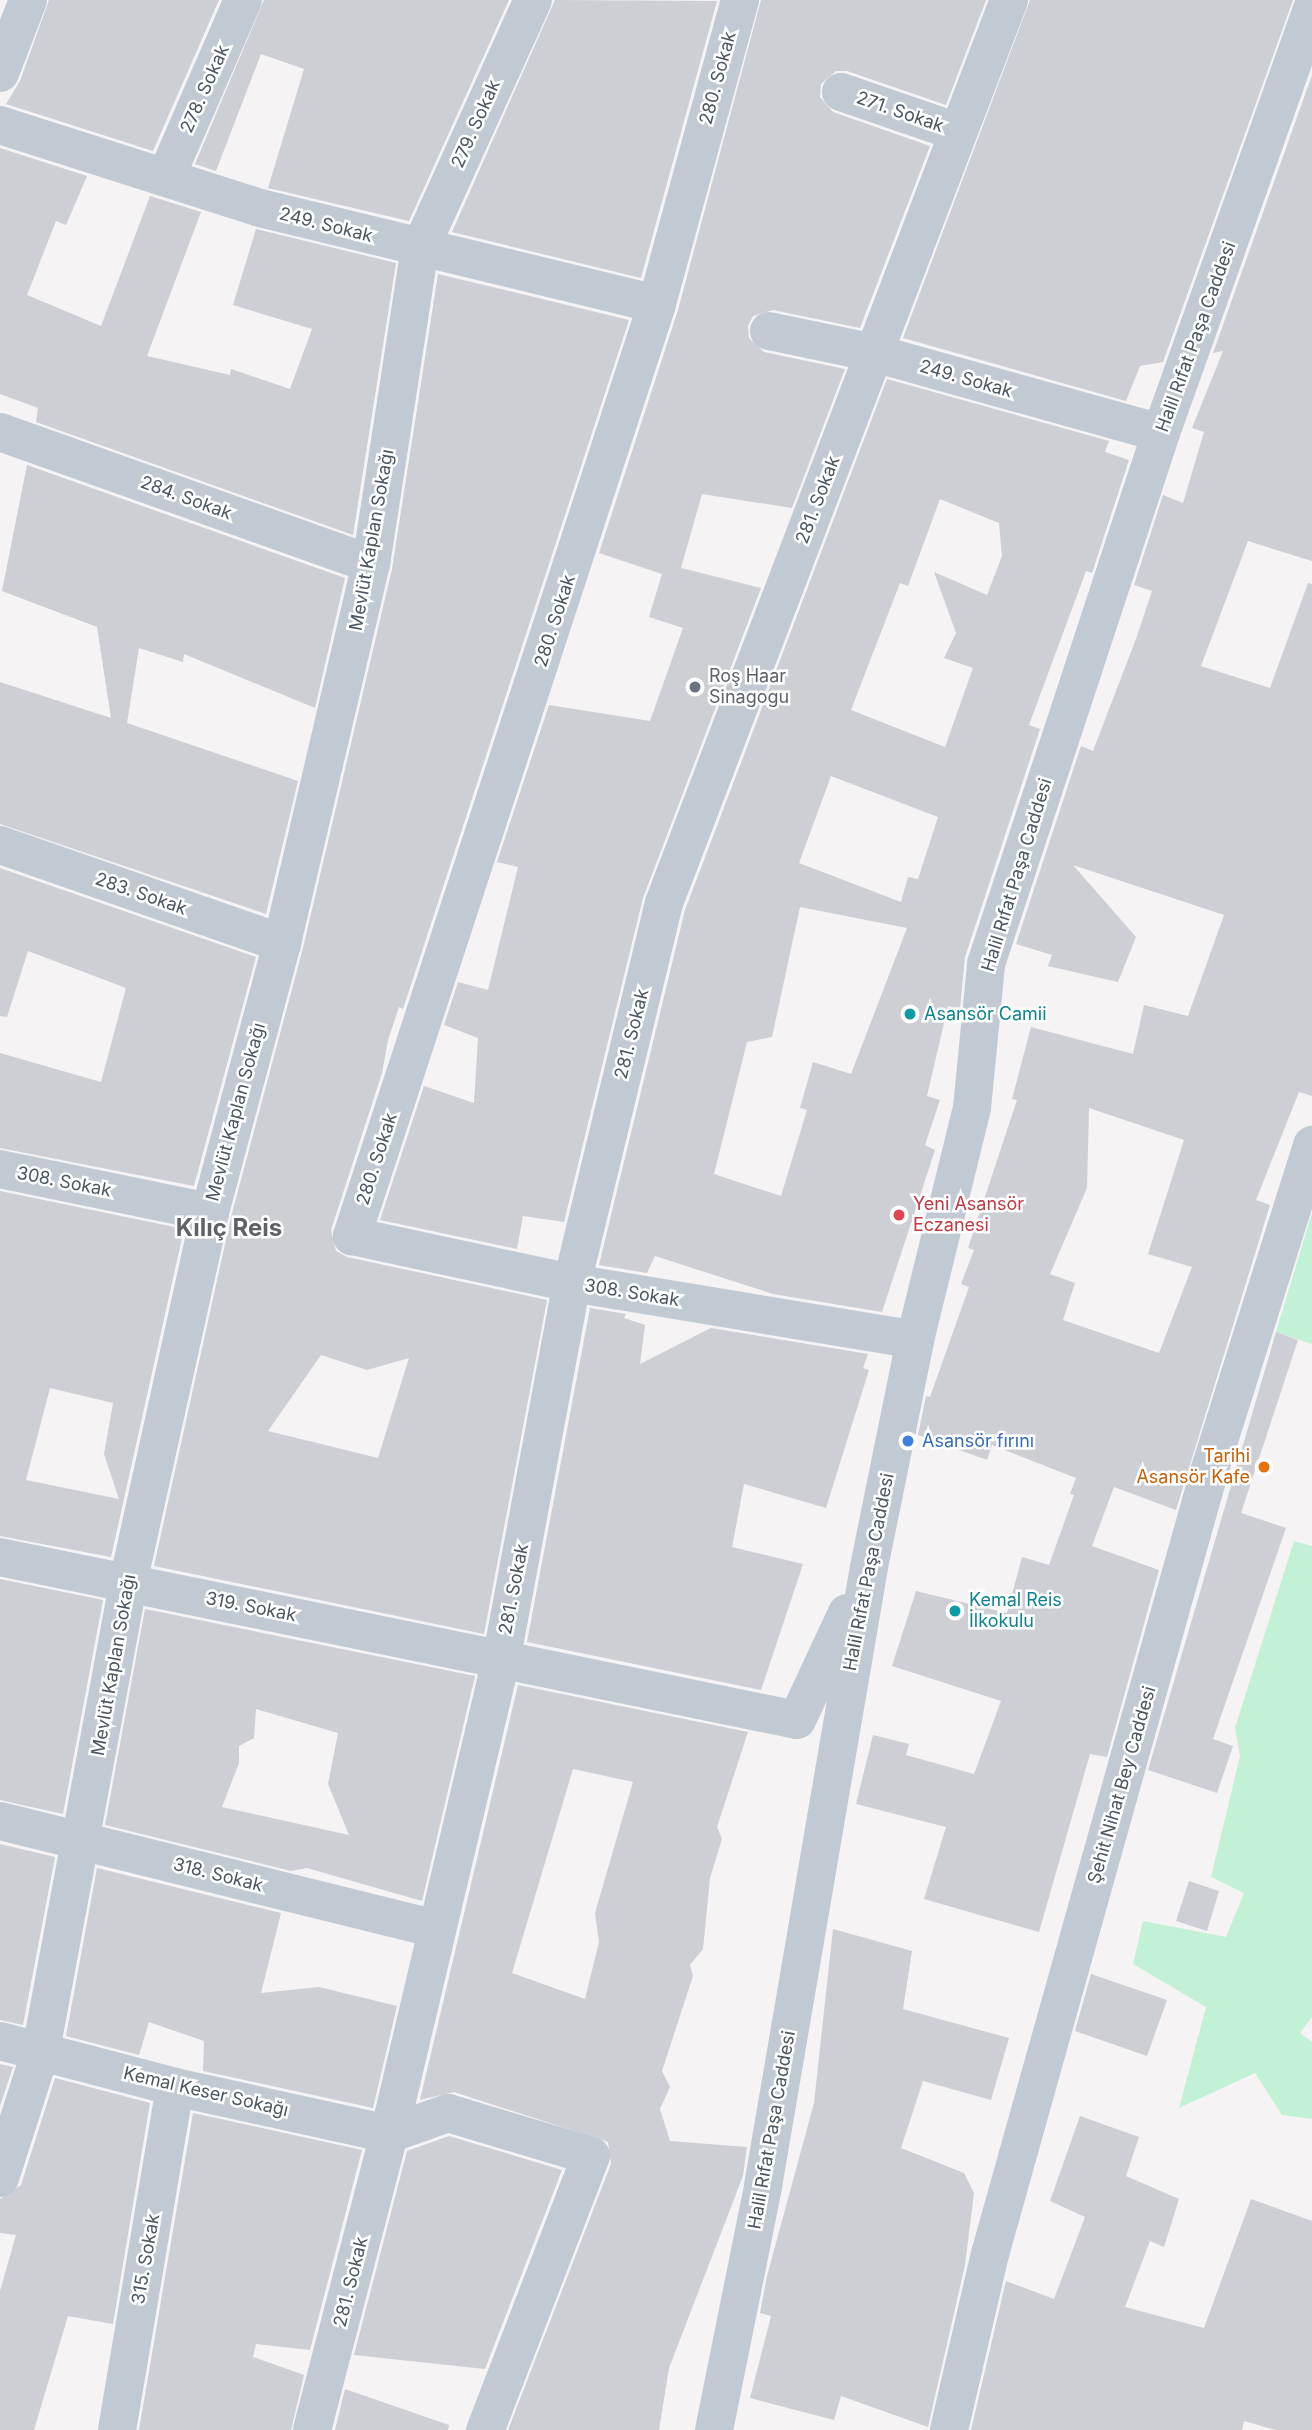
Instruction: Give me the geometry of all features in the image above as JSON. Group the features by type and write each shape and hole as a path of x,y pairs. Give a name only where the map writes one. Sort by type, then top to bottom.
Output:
{"street":[{"path":"0,73 28,0"},
{"name":"278. Sokak","path":"166,177 243,0"},
{"name":"279. Sokak","path":"420,249 533,0"},
{"name":"280. Sokak","path":"352,1236 657,304 740,0"},
{"name":"281. Sokak","path":"313,2430 392,2122 435,1929 502,1656 572,1283 664,903 1009,0"},
{"name":"Halil Rıfat Paşa Caddesi","path":"714,2430 763,2186 869,1567 915,1340 972,1108 986,964 1161,433 1312,10"},
{"name":"271. Sokak","path":"841,92 958,132"},
{"name":"249. Sokak","path":"0,125 260,208 420,249 657,304"},
{"name":"Mevlüt Kaplan Sokağı","path":"0,2178 41,2050 83,1842 128,1583 210,1212 282,943 371,564 420,249"},
{"name":"249. Sokak","path":"769,331 874,353 1161,433"},
{"name":"284. Sokak","path":"0,432 371,564"},
{"name":"283. Sokak","path":"0,845 282,943"},
{"name":"Şehit Nihat Bey Caddesi","path":"949,2430 990,2254 1207,1482 1312,1145"},
{"name":"308. Sokak","path":"0,1169 210,1212"},
{"name":"308. Sokak","path":"352,1236 572,1283 915,1340"},
{"name":"319. Sokak","path":"0,1557 502,1656 797,1720 869,1567"},
{"name":"318. Sokak","path":"0,1821 435,1929"},
{"name":"Kemal Keser Sokağı","path":"0,2041 175,2087 392,2122"},
{"name":"315. Sokak","path":"117,2430 175,2087"},
{"path":"392,2122 447,2113 591,2157 485,2430"}],"green space":[{"path":"1312,1213 1312,1344 1276,1332"},
{"path":"1294,1541 1312,1546 1312,2017 1300,2033 1312,2042 1312,2119 1282,2115 1255,2073 1179,2108 1206,2007 1133,1964 1143,1921 1226,1937 1244,1893 1211,1877 1240,1756 1235,1728"}],"building":[{"path":"49,0 219,0 153,151 6,104 20,81"},
{"path":"264,0 509,0 409,221 268,188 304,69 261,54 216,171 195,164"},
{"path":"555,0 717,1 641,278 452,232"},
{"path":"761,0 986,0 946,105 847,71 836,71 821,84 820,97 833,112 930,146 860,328 773,310 753,316 748,326 749,338 764,352 845,369 792,508 702,494 681,568 761,588 643,898 564,1222 523,1216 517,1249 380,1220 424,1086 474,1103 478,1038 444,1025 458,982 488,990 518,867 497,862 549,705 650,721 683,628 649,617 662,574 599,553 678,310"},
{"path":"1030,0 1293,0 1163,362 1140,366 1126,401 903,338"},
{"path":"1312,75 1312,561 1248,541 1201,666 1270,688 1308,583 1312,584 1312,1096 1299,1092 1256,1200 1270,1205 1176,1510 1114,1487 1092,1546 1159,1570 1107,1757 1090,1754 1039,1932 924,1899 946,1827 856,1804 873,1735 909,1744 906,1755 974,1774 1001,1701 892,1666 916,1591 1007,1613 1022,1557 1049,1565 1074,1495 1070,1494 1076,1478 992,1445 987,1460 918,1435 926,1396 930,1397 969,1287 961,1284 974,1250 968,1248 1017,1100 1012,1099 1031,1027 1133,1054 1144,1005 1188,1016 1224,915 1073,865 1136,937 1118,982 1048,966 1052,955 1016,944 1081,746 1093,751 1152,591 1134,585 1163,495 1183,503 1204,432 1192,428 1223,351 1213,353","holes":["1089,1108 1184,1140 1148,1254 1192,1267 1159,1353 1063,1320 1075,1283 1050,1274 1087,1188"]},
{"path":"0,148 87,176 66,225 56,221 27,295 101,326 150,196 201,212 147,356 230,375 231,369 290,389 312,329 233,305 256,229 396,263 353,535 36,422 38,408 0,394"},
{"path":"438,274 629,320 403,1009 399,1007 388,1040 382,1073 331,1230 336,1251 347,1257 547,1300 484,1634 154,1566 231,1217 303,948 392,569","holes":["321,1355 367,1370 409,1358 378,1458 268,1431"]},
{"path":"887,379 1109,441 1105,452 1129,460 1092,573 1086,571 1029,725 1040,729 965,957 960,1009 948,1006 927,1096 940,1100 925,1145 935,1150 882,1312 773,1294 655,1256 647,1273 599,1265 685,910","holes":["940,499 999,523 1002,556 987,595 934,572 956,633 944,658 973,668 945,747 851,710 900,583 908,586","831,776 938,817 918,879 908,877 901,902 799,863","800,907 907,928 851,1074 813,1062 800,1108 807,1110 781,1196 714,1174 747,1042 772,1037"]},
{"path":"27,465 345,578 315,708 184,654 183,662 139,648 127,723 298,781 266,914 0,824 0,682 111,718 97,627 2,591"},
{"path":"0,868 256,957 194,1186 0,1148 0,1053 101,1082 126,988 28,951 7,1017 0,1016"},
{"path":"0,1191 184,1229 111,1557 0,1536","holes":["50,1388 113,1403 104,1454 119,1499 26,1480"]},
{"path":"590,1308 626,1314 624,1318 645,1325 640,1364 711,1328 868,1354 863,1368 869,1370 826,1508 744,1484 732,1547 803,1564 761,1690 527,1642"},
{"path":"1276,1332 1298,1340 1241,1513 1286,1528 1213,1739 1233,1746 1217,1793 1148,1770"},
{"path":"0,1579 103,1600 63,1814 0,1800"},
{"path":"145,1609 475,1676 422,1901 307,1868 291,1871 105,1825","holes":["256,1709 338,1733 328,1784 349,1835 222,1807 239,1763 239,1746 254,1738"]},
{"path":"518,1685 748,1732 717,1827 722,1839 710,1878 703,1949 690,1965 693,1976 662,2071 670,2087 660,2109 670,2141 747,2147 743,2176 669,2368 659,2430 508,2430 611,2164 608,2142 454,2092 420,2100","holes":["573,1769 633,1782 595,1913 599,1942 585,1999 512,1973"]},
{"path":"0,1844 55,1857 23,2025 0,2020"},
{"path":"97,1868 281,1913 261,1993 319,1987 397,2006 373,2108 203,2071 204,2041 149,2022 139,2055 66,2036"},
{"path":"1189,1881 1219,1891 1207,1931 1176,1921"},
{"path":"833,1929 912,1951 903,2009 1009,2038 991,2100 923,2081 901,2148 964,2173 974,2193 965,2265 928,2427 841,2396 834,2420 750,2398 771,2316 760,2313 767,2276 814,2103"},
{"path":"1091,1974 1167,2000 1147,2056 1075,2031"},
{"path":"0,2064 13,2067 0,2106"},
{"path":"55,2078 150,2103 113,2324 68,2316 34,2430 0,2430 0,2291 16,2235 0,2233 0,2199 21,2185"},
{"path":"193,2113 362,2150 310,2350 256,2344 253,2357 304,2375 291,2430 139,2430"},
{"path":"1080,2116 1139,2137 1126,2176 1179,2199 1164,2247 1150,2241 1125,2307 1204,2328 1251,2199 1312,2221 1312,2430 1276,2430 1244,2421 1242,2430 971,2430 1006,2281 1054,2299 1085,2217 1050,2201"},
{"path":"449,2136 562,2170 485,2369 354,2355 407,2151"},
{"path":"345,2389 449,2425 448,2430 335,2430"}],"place":[{"name":"Roş Haar Sinagogu","path":"695,687"},
{"name":"Asansör Camii","path":"910,1014"},
{"name":"Yeni Asansör Eczanesi","path":"899,1215"},
{"name":"Asansör fırını","path":"908,1441"},
{"name":"Tarihi Asansör Kafe","path":"1264,1467"},
{"name":"Kemal Reis İlkokulu","path":"955,1611"}],"district":[{"name":"Kılıç Reis","path":"229,1228"}]}
